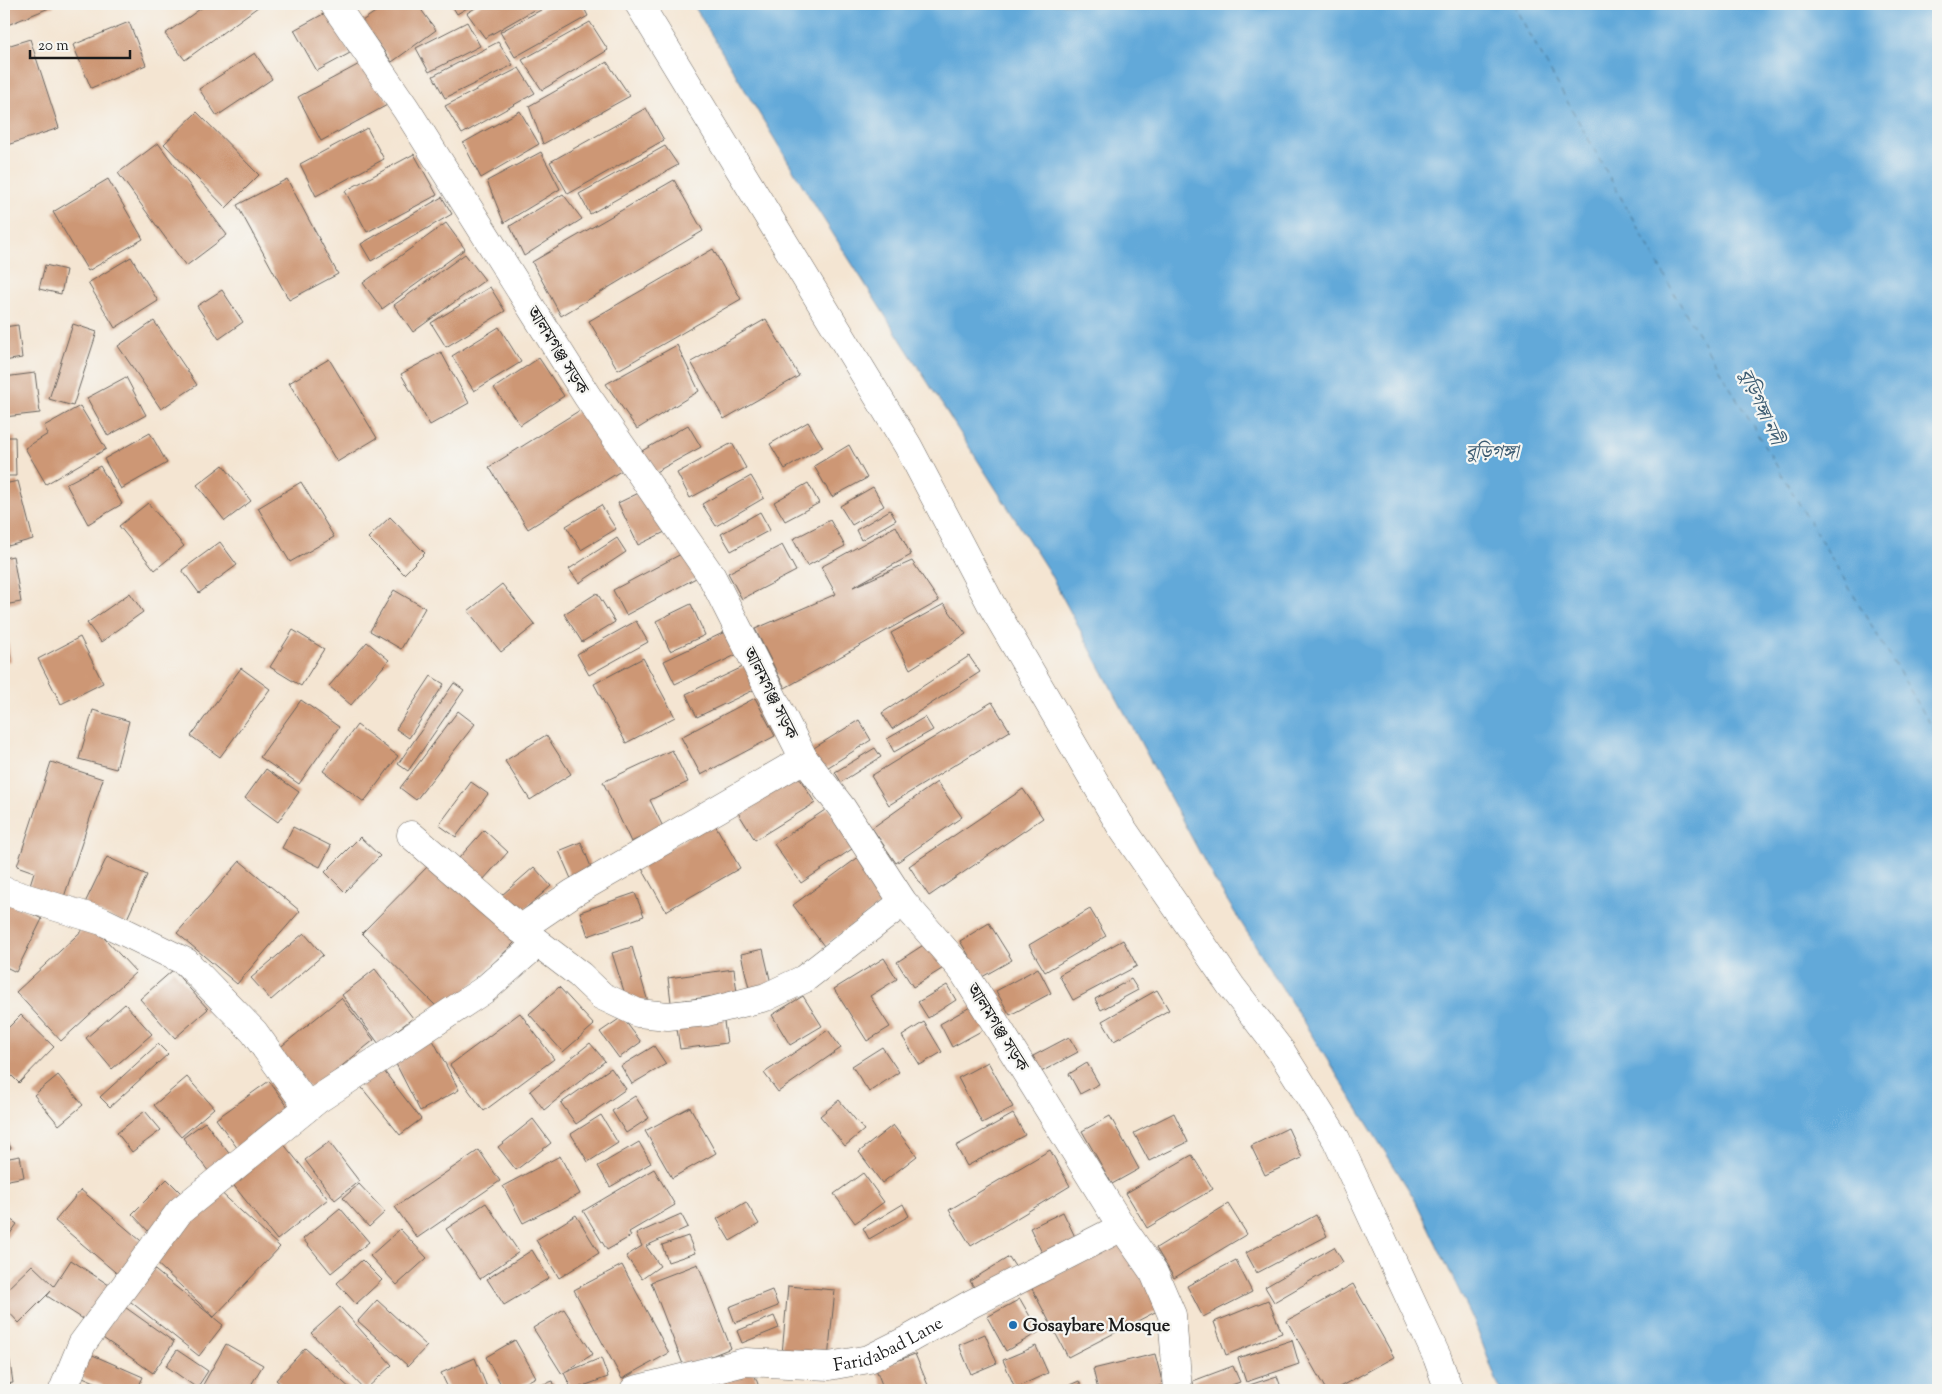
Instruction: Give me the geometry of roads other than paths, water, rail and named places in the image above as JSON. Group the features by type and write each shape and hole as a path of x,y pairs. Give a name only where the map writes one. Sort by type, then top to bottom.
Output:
{"street":[{"name":"আলমগঞ্জ সড়ক","path":"334,4 406,108 587,396 712,577 804,759 842,808 903,902 963,971 1122,1227 1154,1273 1172,1315 1178,1390"},
{"path":"639,4 908,446 991,604 1120,825 1231,986 1281,1052 1336,1139 1437,1357 1450,1390"},
{"path":"63,1390 82,1344 180,1210 308,1107 397,1046 484,990 529,936 573,893 804,759"},
{"path":"411,835 529,936 580,975 602,996 638,1013 668,1016 707,1012 766,997 804,979 903,902"},
{"path":"4,892 102,921 186,962 254,1032 308,1107"},
{"name":"Faridabad Lane","path":"634,1390 745,1362 829,1366 869,1359 971,1304 1122,1227"}],"water":[{"name":"বুড়িগঙ্গা","path":"693,4 1938,4 1938,1390 1500,1390 1473,1319 1414,1198 1215,881 1049,572 812,201"}],"place":[{"name":"Gosaybare Mosque","path":"1013,1325"}],"water label":[{"name":"বুড়িগঙ্গা নদী","path":"1762,406"}]}
